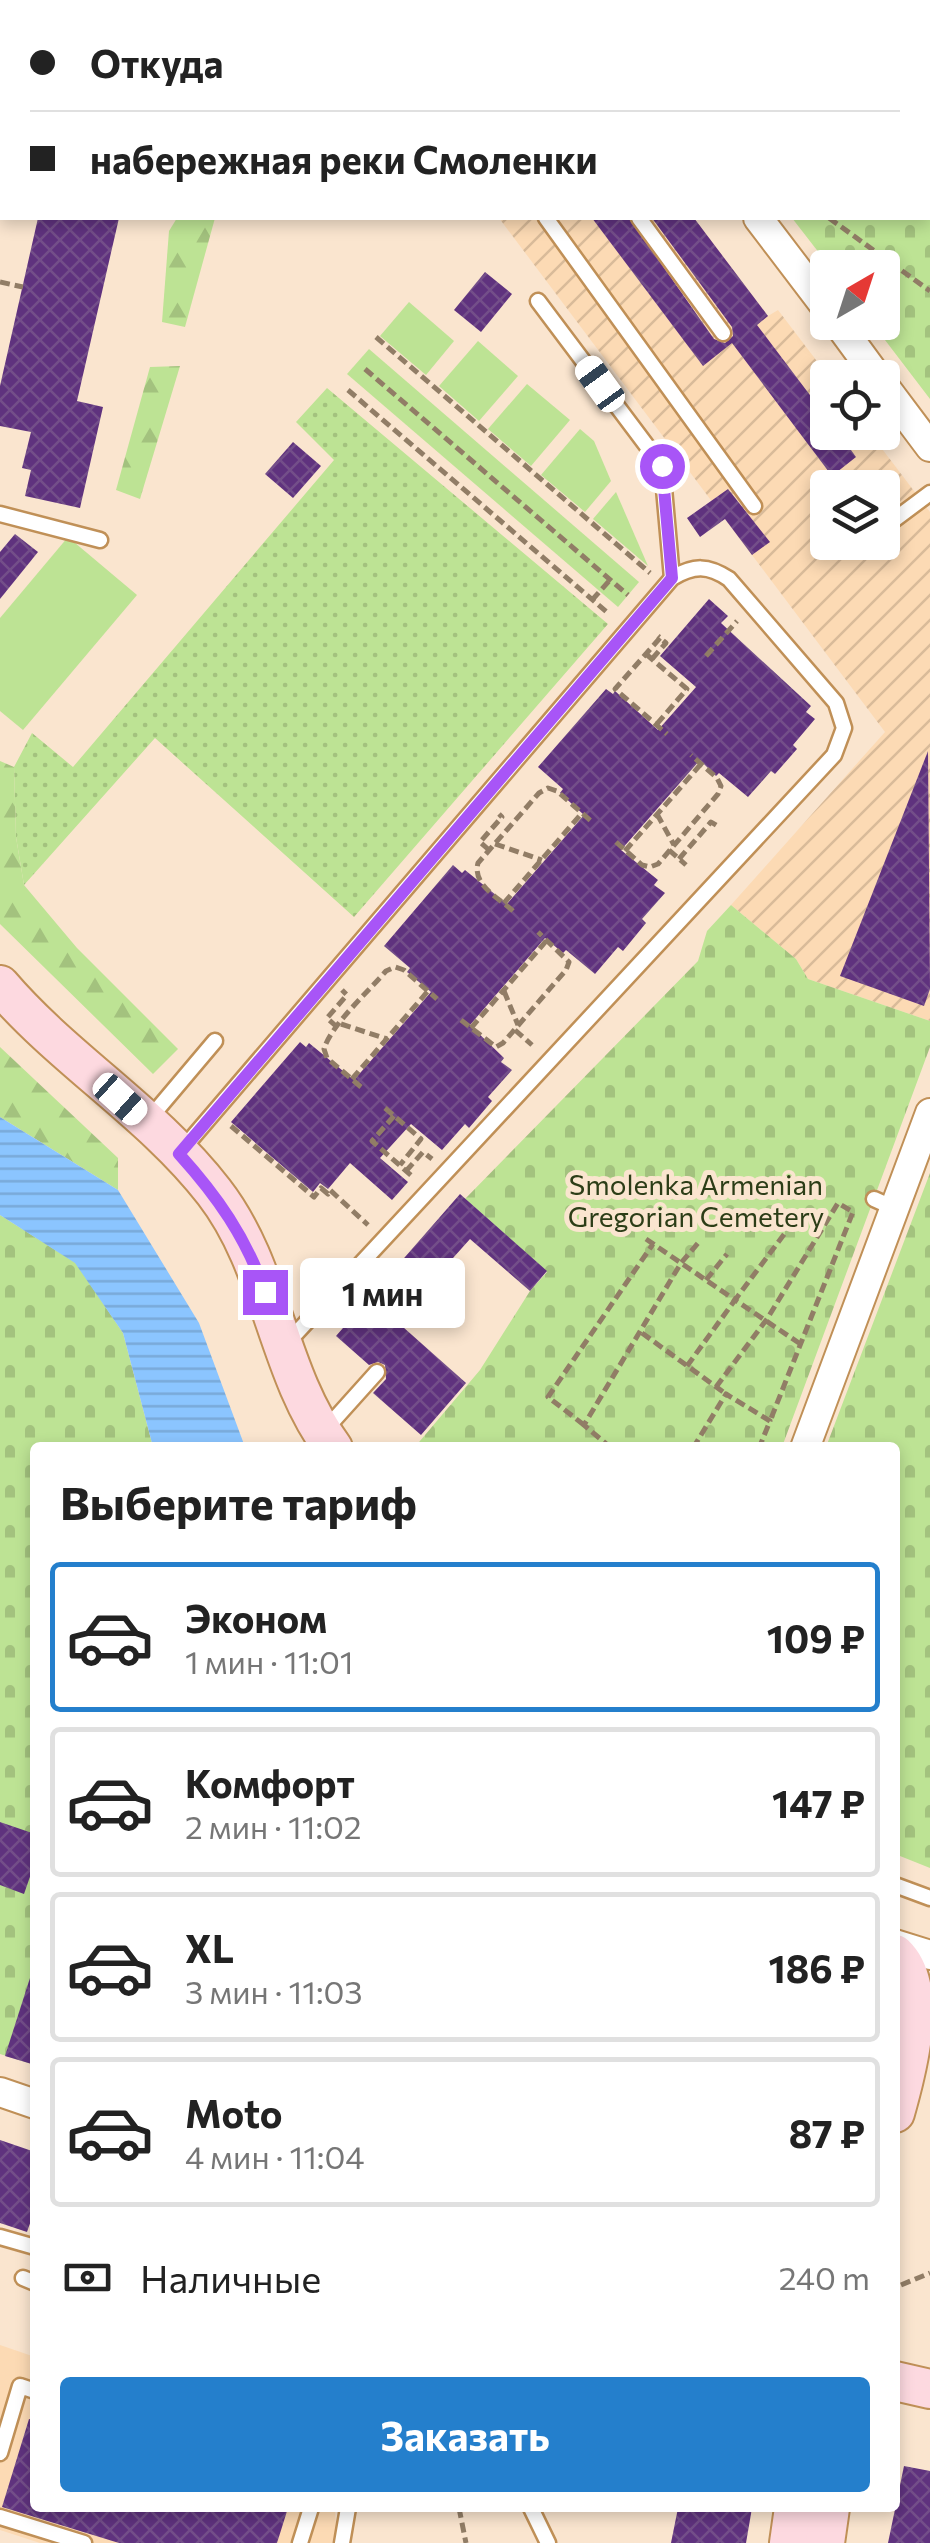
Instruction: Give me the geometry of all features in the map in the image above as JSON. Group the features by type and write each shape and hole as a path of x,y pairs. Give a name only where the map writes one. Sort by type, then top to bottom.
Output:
{"main road":[{"path":"0,985 146,1122 214,1192 256,1264 323,1441"},
{"path":"900,1962 913,1981 917,2008 900,2096"},
{"path":"900,2382 930,2390"},
{"path":"789,2543 793,2512"},
{"path":"826,2543 830,2512"}],"street":[{"path":"760,220 810,286"},
{"path":"900,407 930,447"},
{"path":"807,1442 884,1204 930,1113"},
{"path":"900,1946 930,1955"},
{"path":"0,2092 30,2102"}],"lane":[{"path":"547,220 754,506"},
{"path":"640,220 723,332"},
{"path":"538,301 662,466 669,582"},
{"path":"900,515 930,494"},
{"path":"0,514 100,540"},
{"path":"179,1154 669,582 690,568 712,567 736,586 836,703 844,728 834,755 284,1346"},
{"path":"146,1122 215,1042"},
{"path":"323,1441 377,1372"},
{"path":"900,1887 930,1898"},
{"path":"0,2236 30,2245"},
{"path":"0,2453 20,2386 30,2389"},
{"path":"300,2543 310,2512"},
{"path":"342,2543 347,2512"},
{"path":"533,2512 548,2543"},
{"path":"0,2517 84,2543"}],"path":[{"path":"832,220 930,291"},
{"path":"0,282 22,287"},
{"path":"376,337 669,582"},
{"path":"366,369 631,598"},
{"path":"348,390 609,614"},
{"path":"592,600 610,580"},
{"path":"706,656 742,615"},
{"path":"648,628 666,643 652,659"},
{"path":"660,638 615,689 667,734"},
{"path":"646,654 687,689 656,725"},
{"path":"616,842 650,868 672,848 721,786 718,778 691,755"},
{"path":"626,851 701,764"},
{"path":"513,911 479,881 475,872 478,863 539,792 548,788 557,791 591,821"},
{"path":"492,809 502,817 480,842 542,860"},
{"path":"504,903 582,813"},
{"path":"658,814 672,848 686,865"},
{"path":"679,859 711,822 718,827"},
{"path":"462,1020 496,1046 516,1028 569,962 538,932"},
{"path":"471,1028 547,940"},
{"path":"360,1087 324,1050 339,1026 386,971 395,967 437,999"},
{"path":"339,988 348,995 327,1018 339,1026 387,1039"},
{"path":"504,990 516,1028 532,1044"},
{"path":"352,1080 428,992"},
{"path":"385,1108 422,1140 400,1165"},
{"path":"394,1116 372,1141 406,1171 423,1152 438,1164"},
{"path":"225,1121 314,1198 321,1188 328,1194 330,1190 374,1231"},
{"path":"716,1386 767,1319 838,1203 854,1212 761,1442"},
{"path":"687,1366 794,1222 820,1233"},
{"path":"605,1442 548,1398 650,1242 800,1343"},
{"path":"584,1424 642,1334 681,1263 699,1242"},
{"path":"706,1280 726,1254"},
{"path":"642,1334 770,1421"},
{"path":"697,1442 726,1394"},
{"path":"901,2285 930,2273"},
{"path":"460,2512 466,2543"}],"shaded area":[{"path":"501,220 696,220 768,316 778,310 816,360 810,360 810,450 883,450 898,470 810,470 810,560 900,560 900,472 930,512 930,1021 808,979 796,959 731,905 885,732"},
{"path":"0,2345 30,2355 30,2512 335,2512 336,2527 332,2543 40,2543 0,2530"}],"green space":[{"path":"176,220 214,220 185,327 162,322 169,231"},
{"path":"794,220 930,220 930,399 885,340 900,340 900,250 817,250"},
{"path":"409,302 454,341 426,375 380,336"},
{"path":"478,341 518,376 479,421 439,386"},
{"path":"369,349 639,582 618,607 347,374"},
{"path":"180,366 140,499 116,490 150,367"},
{"path":"527,384 570,420 531,466 488,429"},
{"path":"327,388 608,624 354,917 155,738 24,885 16,837 14,767 32,733 73,767 334,460 296,422"},
{"path":"580,429 594,441 611,481 585,512 541,475"},
{"path":"616,492 648,566 593,519"},
{"path":"68,537 137,595 23,730 0,711 0,618"},
{"path":"0,761 14,767 16,837 24,885 77,948 178,1049 153,1074 0,924"},
{"name":"Smolenka Armenian Gregorian Cemetery","path":"731,905 796,959 808,979 930,1021 930,1047 784,1442 419,1442 480,1370 530,1291 547,1272 465,1199 698,961 707,931"},
{"path":"0,1047 118,1158 118,1190 0,1117"},
{"path":"930,1173 930,1868 900,1856 900,1442 828,1442"},
{"path":"0,1215 76,1263 123,1333 152,1442 30,1442 30,2063 0,2054"}],"water":[{"path":"0,1117 118,1190 199,1323 243,1442 152,1442 123,1333 75,1263 0,1215"}],"pier":[{"path":"900,2155 927,2159 913,2236 900,2235"}],"building":[{"path":"38,220 119,220 77,401 103,407 80,508 25,496 31,470 22,468 31,432 0,426 0,386"},
{"path":"594,220 630,220 714,339 725,343 733,336 732,327 653,220 696,220 768,316 757,325 810,395 810,447 732,343 703,366"},
{"path":"485,272 512,294 481,332 454,310"},
{"path":"293,442 321,466 293,498 265,474"},
{"path":"812,450 851,450 856,457 840,470 827,470"},
{"path":"728,489 770,542 752,555 725,519 700,537 687,518"},
{"path":"15,534 38,552 0,599 0,552"},
{"path":"709,599 728,616 721,623 811,706 806,712 815,719 793,745 797,749 748,797 700,760 621,850 658,880 654,885 665,893 642,919 646,923 623,951 618,947 595,974 545,938 470,1025 512,1070 488,1097 492,1101 469,1128 465,1124 442,1150 411,1124 380,1158 408,1182 392,1200 350,1163 328,1189 320,1183 313,1192 231,1122 300,1042 306,1047 309,1043 354,1080 431,992 384,946 453,865 507,904 584,815 538,767 606,689 613,694 615,691 658,730 696,687 660,656"},
{"path":"928,751 930,989 924,1006 840,976"},
{"path":"460,1194 547,1271 530,1291 470,1239 411,1305 417,1310 403,1327 466,1383 421,1435 373,1393 386,1379 385,1365 369,1365 336,1336"},
{"path":"0,1822 30,1832 30,1877 24,1894 0,1885"},
{"path":"30,1978 30,2064 5,2056"},
{"path":"0,2140 30,2150 30,2223 27,2232 0,2223"},
{"path":"29,2419 30,2512 287,2512 277,2543 119,2543 2,2507"},
{"path":"904,2466 930,2471 930,2543 888,2543 894,2512 900,2512"},
{"path":"677,2512 751,2512 746,2543 671,2543"}],"route":[{"path":"265,1292 237,1227 214,1192 179,1154 672,578 662,466"}]}
